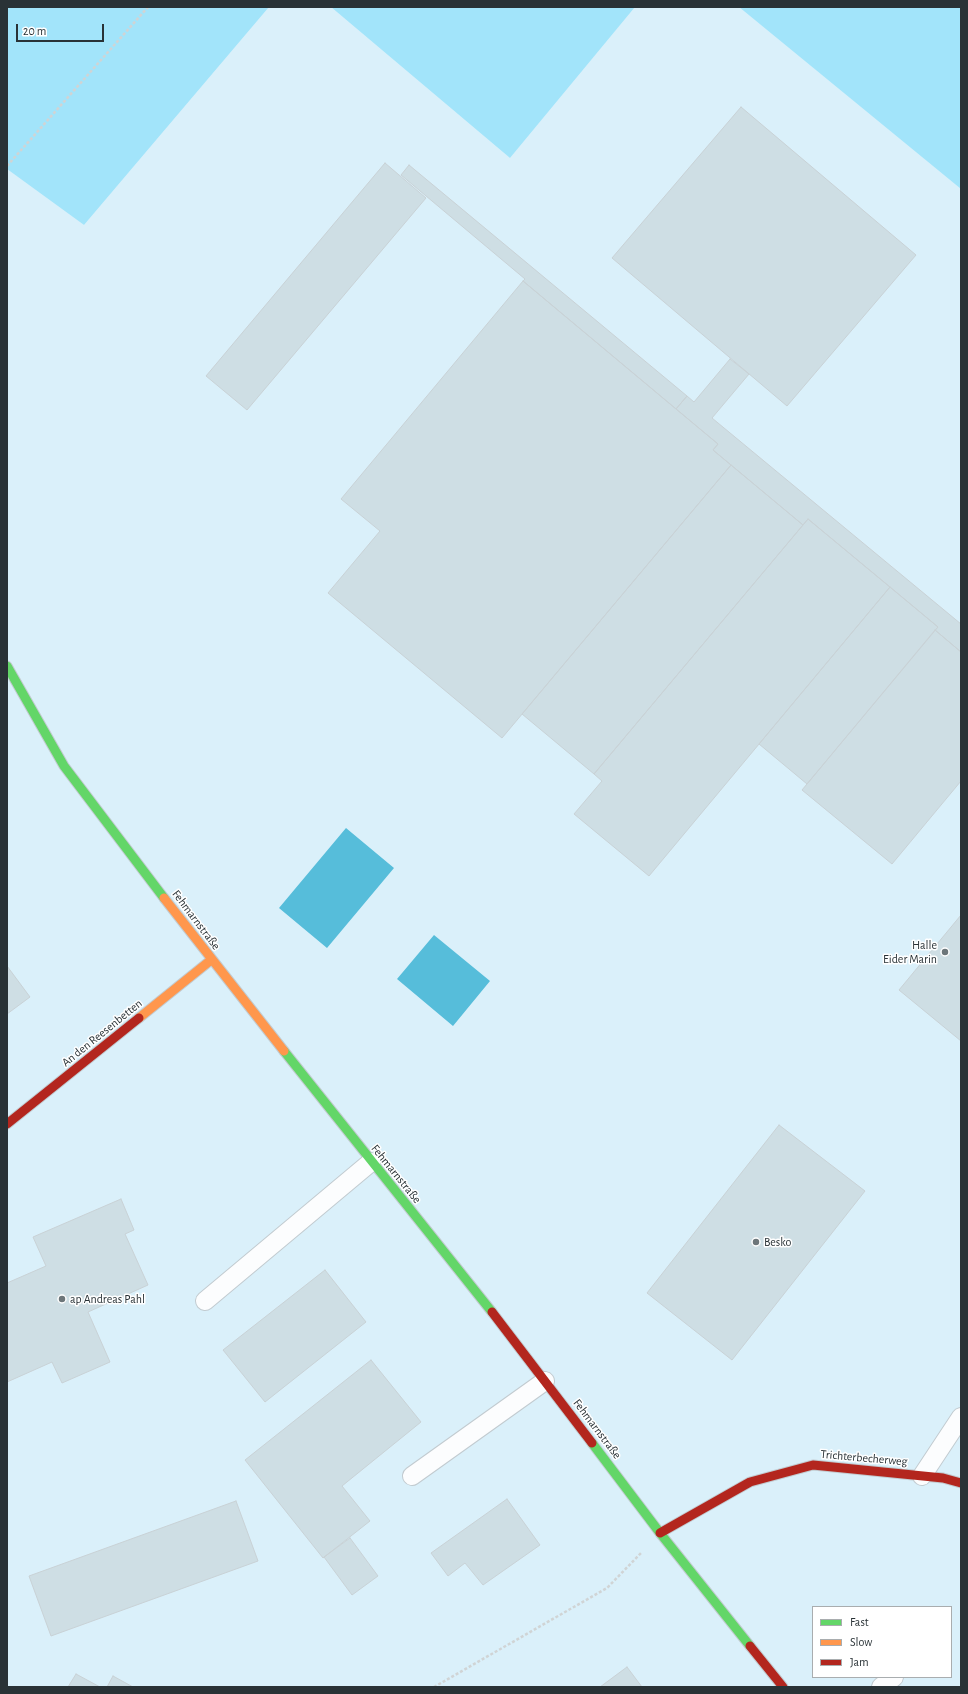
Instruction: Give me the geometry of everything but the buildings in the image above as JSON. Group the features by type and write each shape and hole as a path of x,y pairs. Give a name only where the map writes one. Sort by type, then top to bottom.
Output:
{"street":[{"name":"Fehmarnstraße","path":"7,666 64,766 211,960 508,1332 660,1533 783,1687"},
{"name":"An den Reesenbetten","path":"7,1124 211,960"},
{"name":"Trichterbecherweg","path":"660,1533 750,1482 813,1465 943,1478 961,1483"}],"lane":[{"path":"205,1301 371,1162"},
{"path":"412,1476 545,1381"},
{"path":"922,1476 961,1417"},
{"path":"882,1687 893,1678"}],"path":[{"path":"7,166 148,7"},
{"path":"434,1687 607,1588 660,1533"}],"shaded area":[{"path":"7,7 269,7 84,225 7,169"},
{"path":"269,7 331,7 510,158 635,7 739,7 961,189 961,1687 7,1687 7,169 84,225"},
{"path":"331,7 635,7 510,158"},
{"path":"739,7 961,7 961,189"},
{"path":"346,828 394,868 327,948 279,908"},
{"path":"434,935 490,981 453,1026 397,979"}],"traffic: fast":[{"path":"7,666 64,766 164,898"},
{"path":"284,1051 492,1312"},
{"path":"592,1443 660,1533 750,1646"}],"traffic: slow":[{"path":"164,898 284,1051"},
{"path":"139,1018 211,960"}],"traffic: jam":[{"path":"7,1124 139,1018"},
{"path":"492,1312 592,1443"},
{"path":"660,1533 750,1482 813,1465 943,1478 961,1483"},
{"path":"750,1646 783,1687"}],"place":[{"name":"Halle Eider Marin","path":"945,952"},
{"name":"Besko","path":"756,1242"},
{"name":"ap Andreas Pahl","path":"62,1299"}]}
